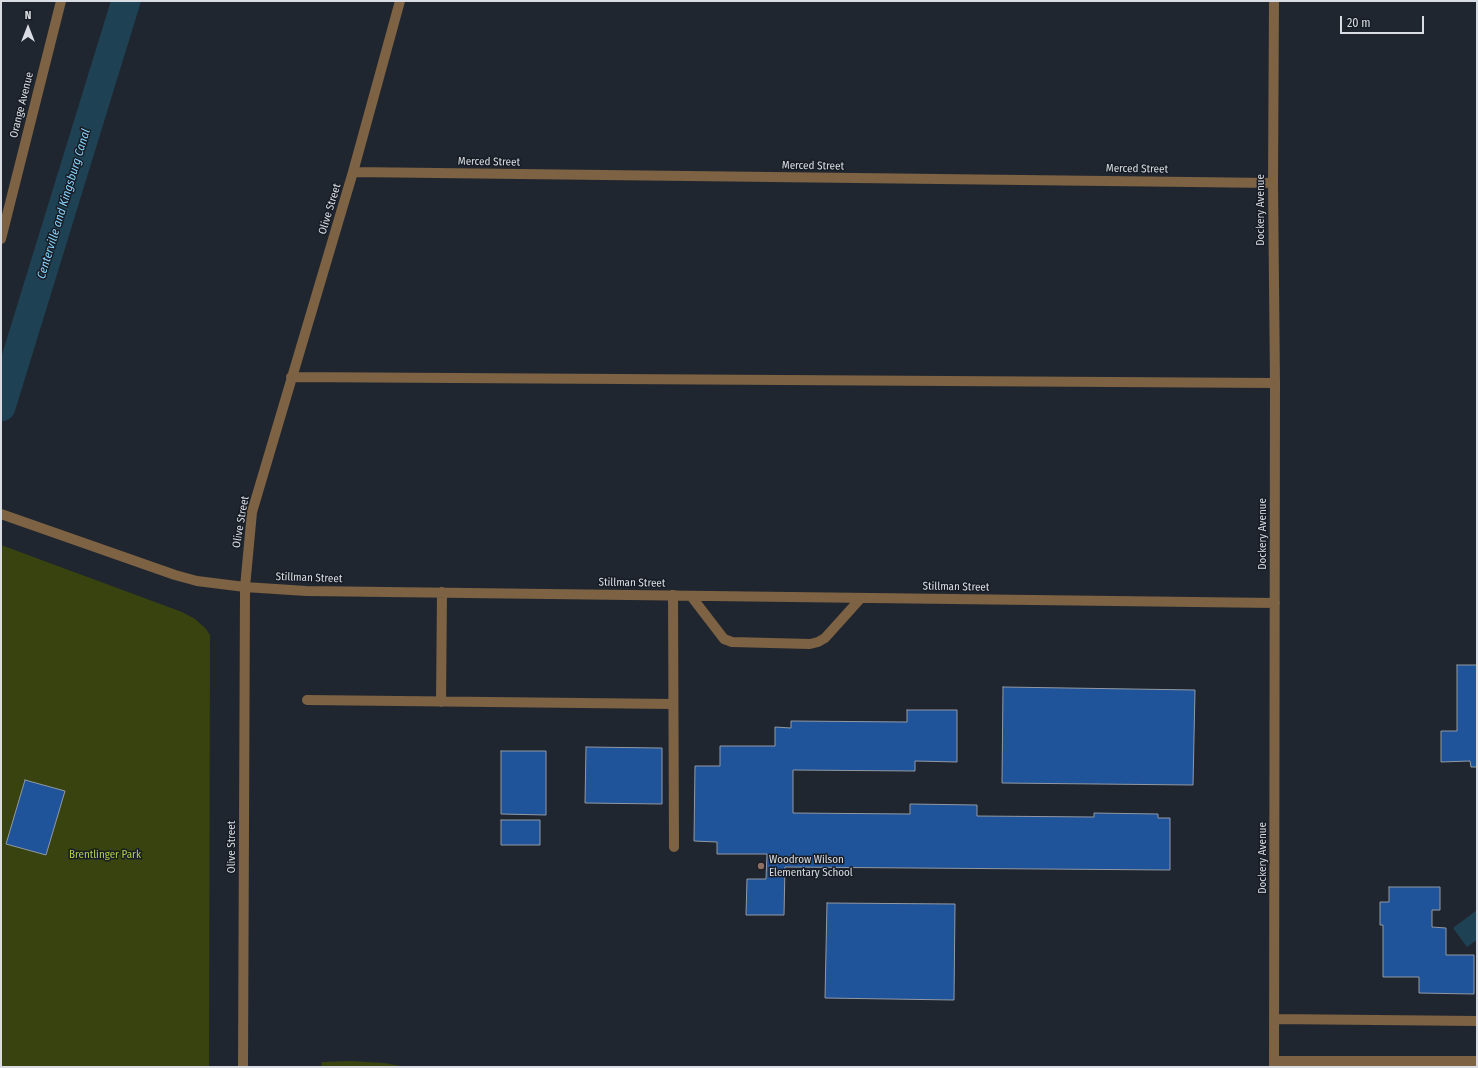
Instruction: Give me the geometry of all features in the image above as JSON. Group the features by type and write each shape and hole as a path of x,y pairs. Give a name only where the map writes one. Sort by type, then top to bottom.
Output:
{"street":[{"name":"Orange Avenue","path":"1,239 61,1"},
{"name":"Olive Street","path":"244,1067 245,587 252,512 353,172 400,1"},
{"name":"Dockery Avenue","path":"1274,1 1274,1064"},
{"name":"Merced Street","path":"353,172 1273,183"},
{"path":"292,377 1275,383"},
{"name":"Stillman Street","path":"1,514 176,575 197,581 245,587 306,591 1275,603"},
{"path":"441,702 442,592"},
{"path":"673,595 674,848"},
{"path":"691,596 724,639 732,642 810,644 825,638 861,598"},
{"path":"307,700 673,704"},
{"path":"1274,1019 1477,1021"},
{"path":"1274,1064 1477,1061"}],"green space":[{"name":"Brentlinger Park","path":"1,545 182,612 195,619 210,635 209,1067 1,1067"},
{"path":"351,1061 384,1063 406,1067 321,1067 322,1062"}],"water":[{"path":"1477,910 1477,940 1467,947 1453,928"}],"building":[{"path":"1457,665 1477,665 1477,767 1471,767 1470,761 1441,762 1441,731 1457,731"},
{"path":"1003,687 1195,690 1193,785 1002,783"},
{"path":"907,710 957,710 957,762 915,761 915,771 793,770 793,813 910,814 910,804 977,805 977,816 1094,817 1094,813 1158,814 1158,818 1170,818 1170,870 785,867 784,915 746,915 747,879 766,879 767,854 717,854 717,842 694,841 695,766 720,766 720,746 775,746 775,727 791,728 791,721 907,722"},
{"path":"586,747 662,748 662,804 585,803"},
{"path":"501,751 546,751 546,815 501,814"},
{"path":"25,780 65,791 46,855 6,844"},
{"path":"501,820 540,820 540,845 501,845"},
{"path":"1389,887 1440,887 1440,910 1432,910 1432,927 1446,928 1446,955 1474,955 1474,994 1419,993 1419,977 1383,977 1383,925 1380,925 1380,902 1389,902"},
{"path":"827,903 955,904 954,1000 825,998"}],"waterway":[{"name":"Centerville and Kingsburg Canal","path":"1,407 126,1"}],"place":[{"name":"Woodrow Wilson Elementary School","path":"761,866"}]}
